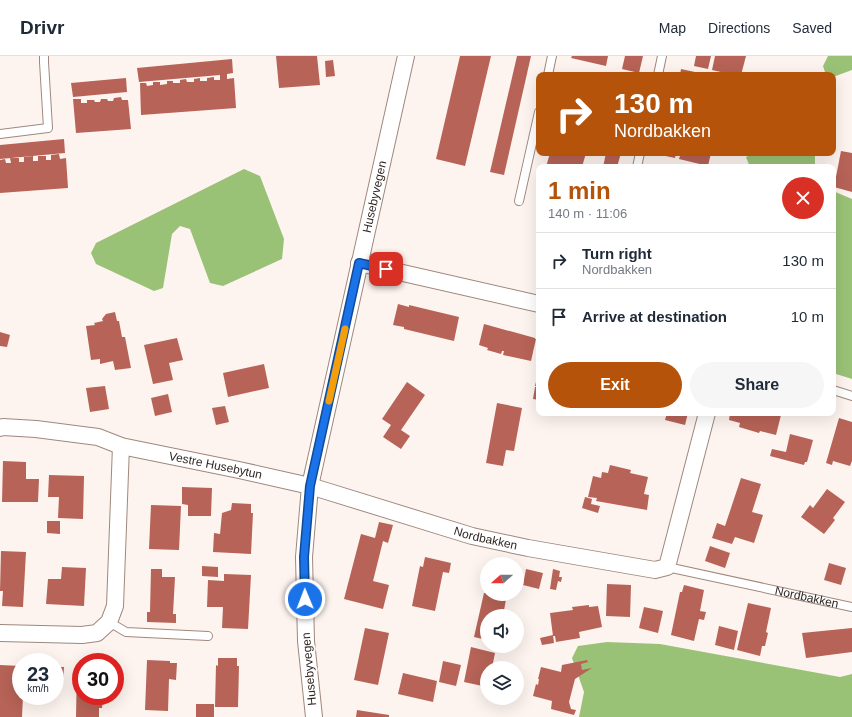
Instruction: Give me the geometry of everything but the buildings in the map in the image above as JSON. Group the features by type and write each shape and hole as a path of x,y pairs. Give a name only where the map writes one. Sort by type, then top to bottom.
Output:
{"street":[{"name":"Husebyvegen","path":"311,716 306,641 304,565 310,486 406,56"},
{"path":"359,263 536,303"},
{"path":"667,567 706,416"},
{"name":"Vestre Husebytun","path":"0,428 58,431 98,438 121,446 310,486"},
{"path":"0,632 82,635 97,633 109,622 115,606 121,446"},
{"name":"Nordbakken","path":"310,486 472,536 528,548 654,570 667,567"}],"lane":[{"path":"0,134 48,128 44,56"},
{"path":"549,72 552,56"},
{"path":"659,72 662,56"},
{"path":"519,201 536,125"},
{"path":"836,391 852,396"},
{"name":"Nordbakken","path":"667,567 852,607"},
{"path":"109,622 126,632 208,636"}],"green space":[{"path":"828,56 852,56 852,70 836,76 836,72 825,72 823,66"},
{"path":"815,156 815,164 749,164 746,157"},
{"path":"244,169 260,176 284,239 282,259 223,286 210,283 190,229 180,226 172,234 163,288 154,291 96,264 91,253 96,243"},
{"path":"836,192 852,199 852,379 836,374"},
{"path":"607,642 660,644 840,677 852,674 852,717 579,717 584,692 572,658 578,646"}],"slow traffic":[{"path":"329,401 345,329"}],"route":[{"path":"305,599 304,557 310,486 359,263 386,269"}]}
